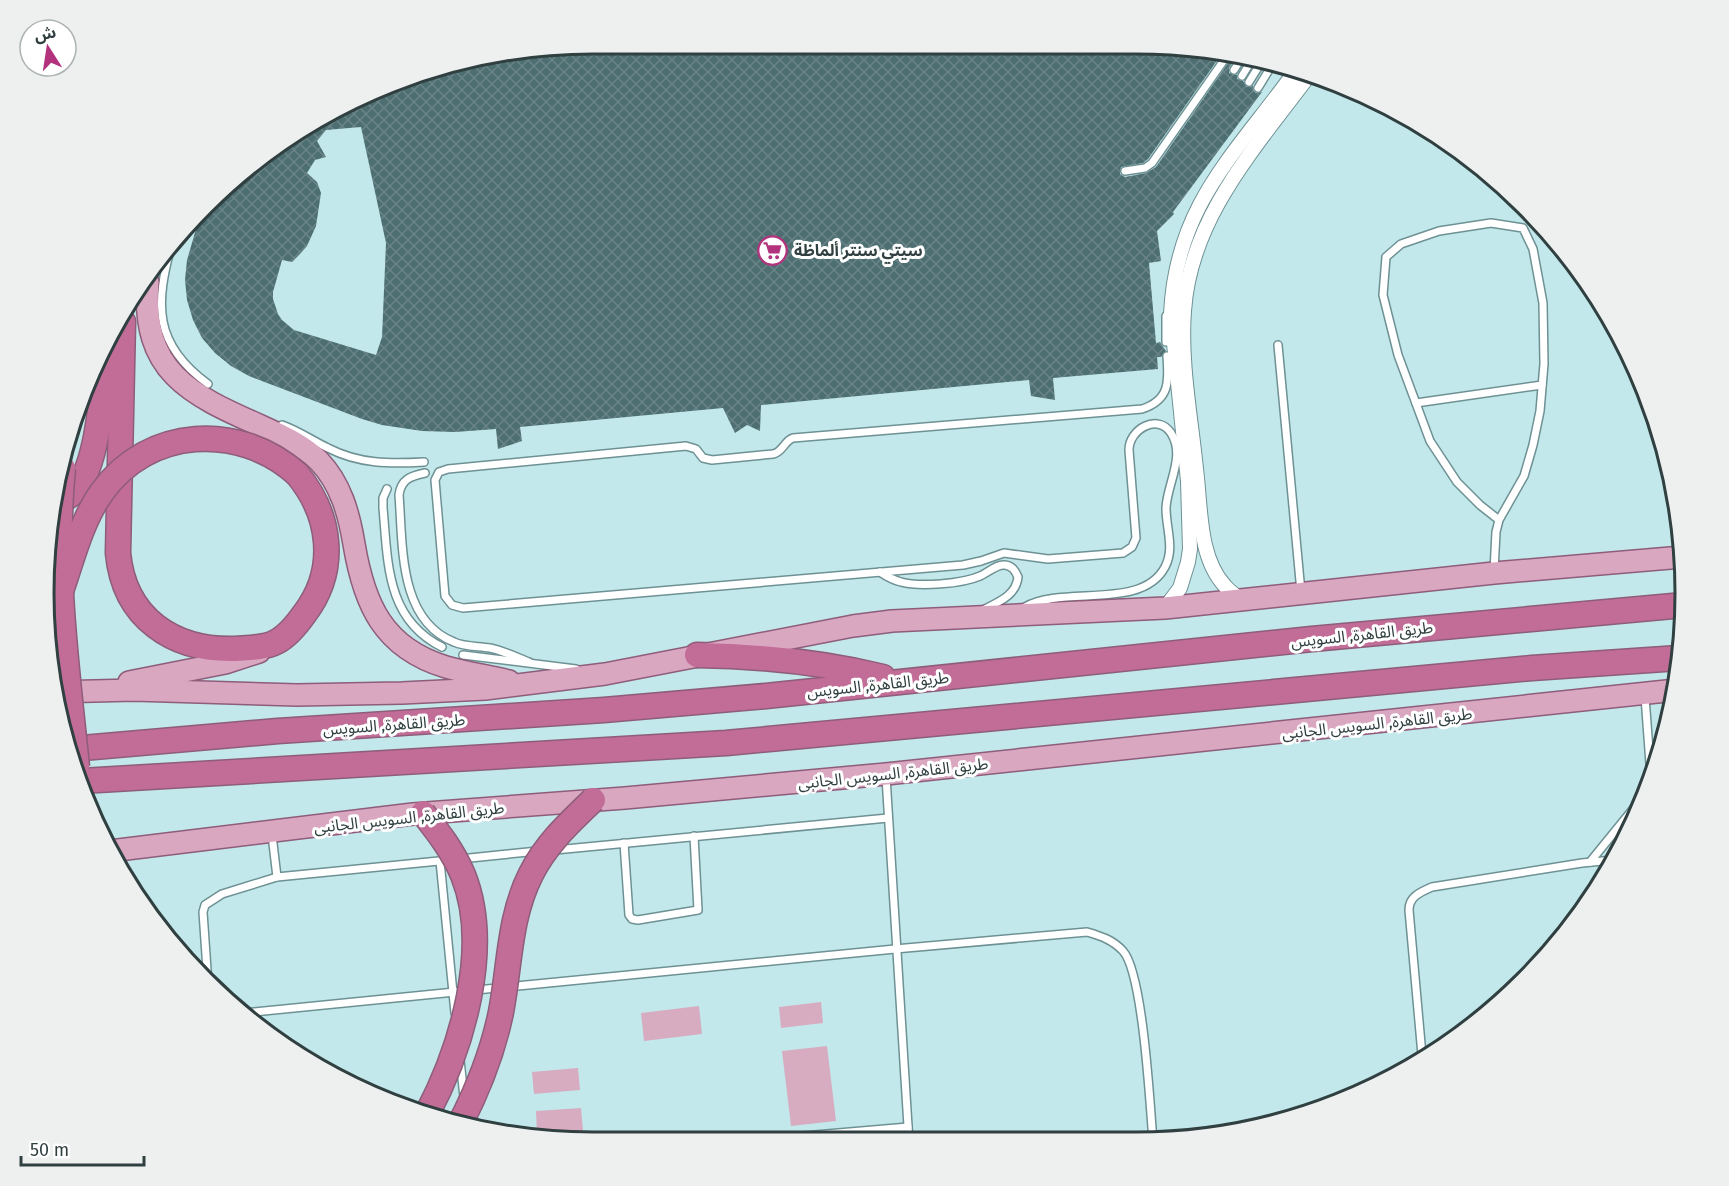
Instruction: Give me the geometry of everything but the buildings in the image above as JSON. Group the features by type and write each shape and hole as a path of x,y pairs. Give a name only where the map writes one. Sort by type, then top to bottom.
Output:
{"highway":[{"path":"60,594 87,519 98,498 123,468 150,451 165,445 188,440 212,439 227,440 258,448 272,455 297,474 315,500 326,537 326,560 319,591 301,620 275,643 244,648 213,648 182,641 167,635 156,627 136,606 129,594 118,553 123,329"},
{"path":"62,499 71,495 84,476 92,455 99,424 105,365"},
{"path":"60,516 60,594 74,740"},
{"name":"طريق القاهرة, السويس","path":"77,748 278,731 615,709 903,682 1312,639 1675,606"},
{"path":"697,655 801,661 903,682"},
{"path":"88,781 726,743 1532,668 1671,659"},
{"path":"463,1116 482,1076 495,1035 506,984 512,932 522,893 551,842 592,800"},
{"path":"423,813 447,844 464,877 474,931 471,985 460,1037 431,1107"}],"main road":[{"path":"148,290 148,313 154,345 165,365 181,383 190,391 301,447 319,461 335,481 346,505 363,588 381,624 395,639 411,651 446,667 527,685"},
{"path":"63,691 87,690 233,694 444,692 527,685 605,674 853,626 912,619 1165,608 1494,573 1674,558"},
{"path":"87,690 225,663 260,651 275,643"},
{"name":"طريق القاهرة, السويس الجانبى","path":"119,849 423,813 886,774 1666,692"}],"street":[{"path":"1165,608 1180,588 1190,549 1188,481 1171,314 1172,293 1180,253 1204,195 1225,162 1285,87 1290,77"},
{"path":"1242,601 1218,578 1205,546 1184,357 1186,289 1198,245 1224,192 1304,81"}],"lane":[{"path":"1125,171 1145,168 1152,163 1223,61"},
{"path":"1234,70 1238,64"},
{"path":"1242,76 1248,66"},
{"path":"1249,82 1258,68"},
{"path":"1258,88 1269,70"},
{"path":"1494,573 1496,532 1499,520 1524,476 1537,422 1544,364 1543,303 1533,249 1523,228 1491,223 1439,231 1401,244 1386,257 1383,295 1398,355 1430,441 1457,482 1479,505 1499,520"},
{"path":"167,263 160,305 168,338 187,367 208,384"},
{"path":"1166,342 1167,312 1172,293"},
{"path":"1278,345 1301,594"},
{"path":"1010,616 1029,604 1040,601 1130,591 1150,584 1158,577 1164,568 1170,548 1166,506 1176,462 1173,439 1167,428 1146,425 1136,431 1130,440 1136,538 1132,547 1123,553 1048,559 1004,553 972,563 457,608 445,596 435,480 443,470 458,468 686,446 696,449 703,458 712,460 773,454 782,450 786,442 793,438 1142,409 1153,405 1165,392 1168,379 1167,356"},
{"path":"1416,403 1542,385"},
{"path":"235,414 288,427 329,449 354,459 393,464 424,462"},
{"path":"425,473 406,479 399,489 406,574 413,597 423,617 436,632 455,642 504,652 529,662"},
{"path":"387,489 382,508 390,574 397,602 406,618 419,633 442,647"},
{"path":"880,572 901,582 923,584 967,580 981,576 999,565 1008,565 1012,568 1018,577 1013,591 970,616"},
{"path":"463,655 529,662 605,674"},
{"path":"1644,695 1651,750"},
{"path":"886,774 908,1132"},
{"path":"207,968 202,912 205,905 222,894 277,877 888,818"},
{"path":"1590,862 1624,820"},
{"path":"271,831 277,877"},
{"path":"624,843 629,915 632,919 638,920 698,910 694,836"},
{"path":"440,861 466,1117"},
{"path":"1422,1050 1409,910 1409,904 1415,895 1431,887 1604,861"},
{"path":"255,1013 1087,932 1108,939 1125,952 1132,968 1139,1000 1153,1132"},
{"path":"854,1132 908,1127"}],"shaded area":[{"path":"821,1002 823,1023 781,1028 779,1007"},
{"path":"699,1006 702,1034 644,1041 641,1013"},
{"path":"827,1046 836,1121 791,1126 782,1051"},
{"path":"578,1068 580,1090 534,1094 532,1072"},
{"path":"581,1108 583,1131 537,1129 536,1111"}],"place":[{"name":"سيتي سنتر ألماظة","path":"773,250"}]}
